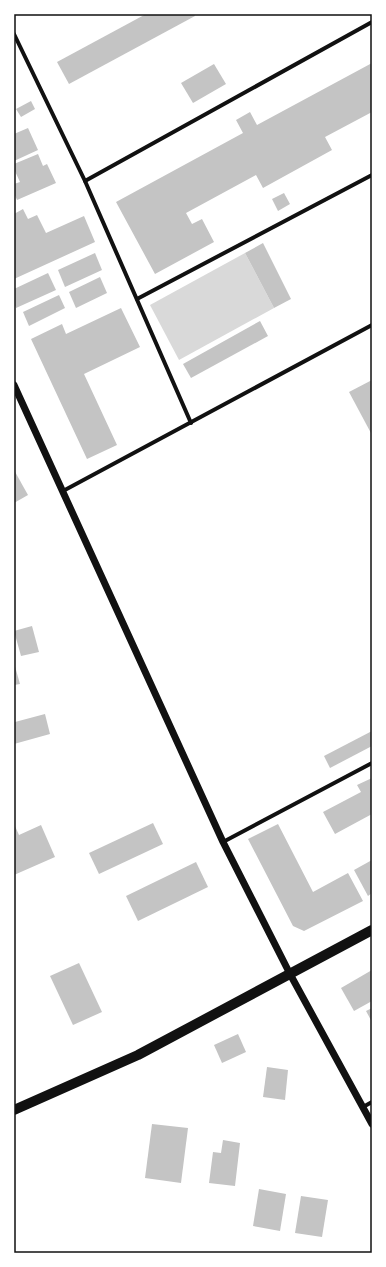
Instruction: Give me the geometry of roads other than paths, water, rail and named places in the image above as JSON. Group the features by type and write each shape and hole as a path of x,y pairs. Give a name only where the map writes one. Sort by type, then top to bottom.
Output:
{"main road":[{"path":"14,1110 138,1055 372,930"}],"street":[{"path":"85,181 372,22"},
{"path":"14,34 85,181 191,423"},
{"path":"137,299 372,175"},
{"path":"63,491 372,325"},
{"path":"14,385 223,842 290,974 372,1124"},
{"path":"223,842 372,763"},
{"path":"363,1107 372,1102"}]}
